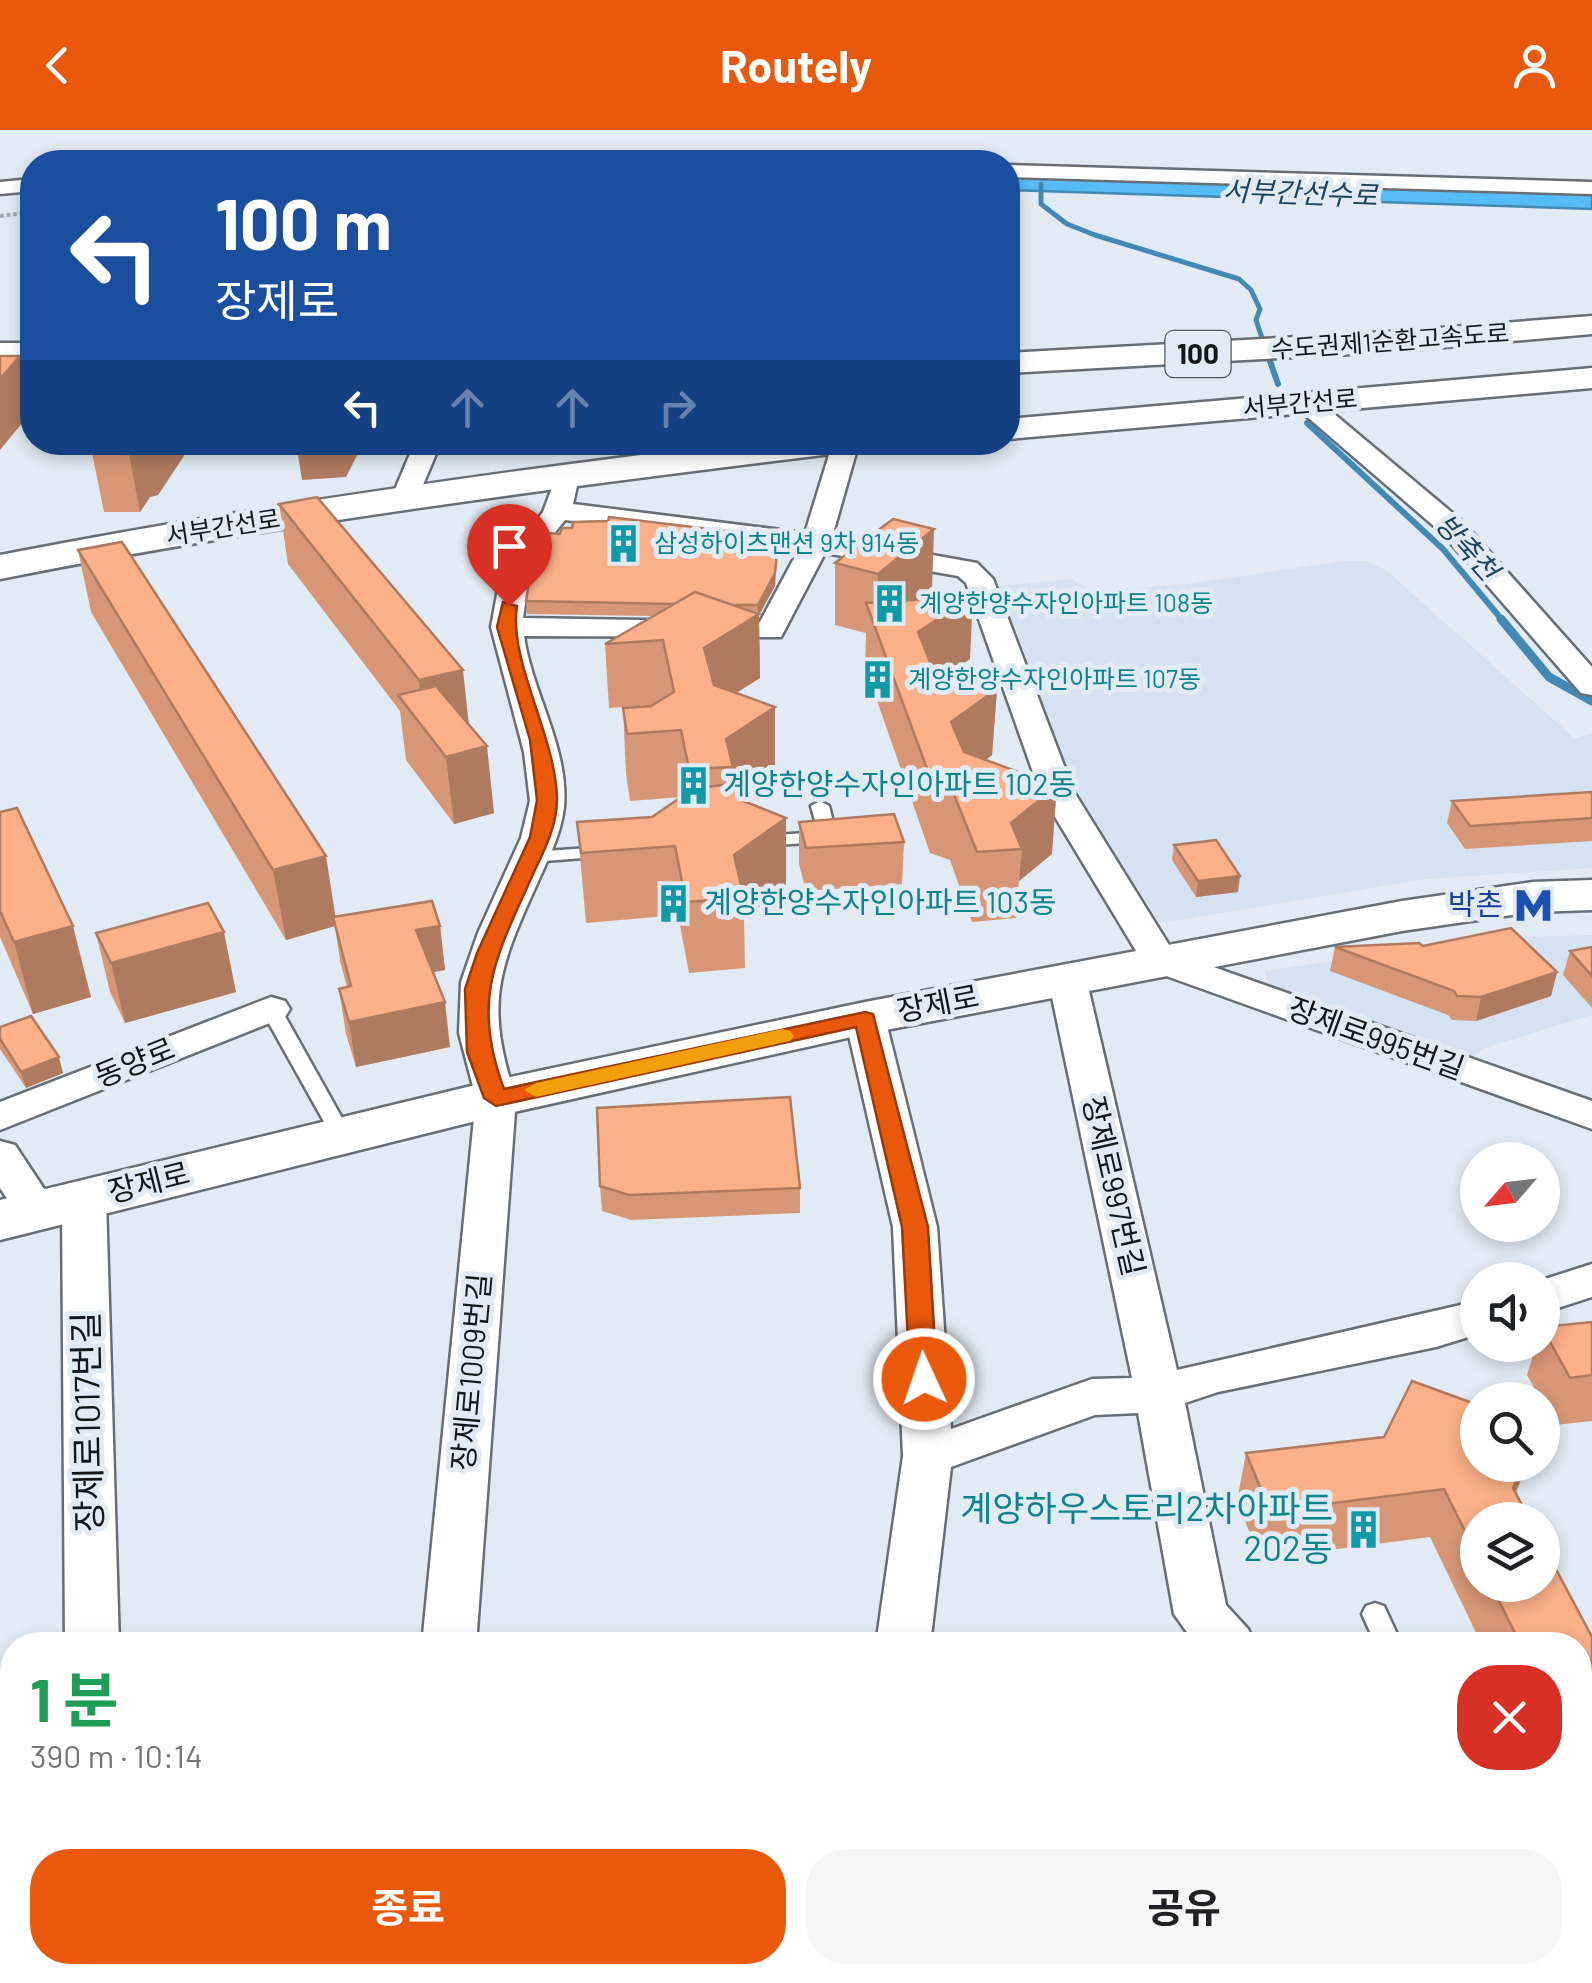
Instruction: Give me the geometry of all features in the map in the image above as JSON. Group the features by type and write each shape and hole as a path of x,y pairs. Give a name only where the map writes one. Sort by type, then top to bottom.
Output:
{"main road":[{"name":"수도권제1순환고속도로","path":"1020,363 1381,333 1592,306"},
{"name":"수도권제1순환고속도로","path":"1020,344 1592,325"},
{"name":"서부간선로","path":"1020,427 1592,378"},
{"name":"서부간선로","path":"0,567 148,538 404,499 563,493 771,455"},
{"name":"장제로","path":"40,1210 496,1098 865,1018 1402,916 1533,897 1592,895"}],"street":[{"path":"1020,170 1592,188"},
{"path":"1306,403 1452,526 1592,686"},
{"path":"404,499 423,455"},
{"name":"서부간선로","path":"506,627 770,630 816,543 839,455"},
{"path":"496,1098 478,1052 476,989 487,953 532,857 547,800 539,740 506,627 517,562 563,493"},
{"name":"서부간선로","path":"563,493 816,543"},
{"path":"816,543 942,562 967,569 978,579 1057,792 1160,961"},
{"name":"장제로995번길","path":"1160,961 1592,1116"},
{"name":"장제로997번길","path":"1067,978 1159,1394 1201,1614 1218,1632"},
{"name":"동양로","path":"0,1117 271,1010"},
{"path":"865,1018 915,1227 928,1456 906,1632"},
{"name":"장제로1009번길","path":"450,1632 496,1098"},
{"path":"0,1154 40,1210"},
{"name":"장제로1017번길","path":"40,1210 90,1632"},
{"path":"1560,1291 1592,1280"},
{"path":"928,1456 1092,1397 1159,1394 1214,1376 1457,1324"}],"lane":[{"path":"750,842 828,837 820,806"},
{"path":"532,857 614,852"},
{"path":"271,1010 342,1136"},
{"path":"1375,1614 1383,1632"}],"shaded area":[{"path":"1366,561 1386,570 1574,738 1592,734 1592,868 1426,879 1160,923 1076,795 1000,586 1072,579 1092,591 1188,584"},
{"path":"1592,935 1592,1015 1487,1047 1465,1061 1270,990 1265,971 1488,938"}],"water":[{"name":"서부간선수로","path":"1020,174 1592,193 1592,209 1020,190"}],"building":[{"path":"0,356 20,356 0,379"},
{"path":"317,497 463,670 419,680 279,504"},
{"path":"609,517 736,532 734,552 777,553 775,573 758,605 731,605 695,592 675,604 526,601 534,551 548,533 560,534 562,528 572,528 573,522 608,521"},
{"path":"893,519 934,529 878,574 835,563"},
{"path":"122,542 326,856 273,870 78,550"},
{"path":"695,592 759,614 704,648 714,685 775,707 726,739 733,767 689,769 681,730 627,734 623,708 651,706 674,692 663,640 605,644"},
{"path":"973,596 918,632 932,667 997,689 951,722 964,752 1057,786 1011,823 1022,849 977,852 953,792 933,785 866,603"},
{"path":"436,686 487,746 446,757 398,695"},
{"path":"737,783 741,800 786,818 734,855 744,898 686,902 675,846 581,853 577,822 652,817 693,789"},
{"path":"1592,792 1592,818 1470,826 1452,801"},
{"path":"17,808 73,926 14,942 0,911 0,812"},
{"path":"894,814 904,842 806,848 799,822"},
{"path":"1216,840 1240,876 1198,881 1174,845"},
{"path":"432,901 440,926 416,930 445,1002 349,1022 339,989 351,986 333,917"},
{"path":"208,903 224,932 111,963 96,933"},
{"path":"1511,928 1557,972 1481,997 1457,996 1454,991 1335,947 1419,943 1423,946"},
{"path":"1592,947 1592,976 1570,951"},
{"path":"31,1016 59,1057 21,1072 0,1039 0,1027"},
{"path":"790,1097 800,1188 629,1195 600,1186 597,1108"},
{"path":"1592,1322 1592,1375 1570,1378 1560,1360 1560,1325"},
{"path":"1412,1381 1460,1398 1460,1482 1516,1482 1513,1488 1520,1502 1460,1502 1460,1521 1444,1489 1270,1511 1246,1453 1384,1437"},
{"path":"1560,1577 1589,1632 1514,1632 1500,1602 1560,1602"}],"waterway":[{"name":"방축천","path":"1041,184 1041,204 1067,224 1239,279 1251,290 1260,309 1256,320 1264,344"},
{"name":"방축천","path":"1264,344 1278,384"},
{"name":"방축천","path":"1307,423 1443,549 1503,621"},
{"name":"방축천","path":"1501,619 1549,677 1592,701"}],"slow traffic":[{"path":"536,1090 782,1036"}],"place":[{"name":"삼성하이츠맨션 9차 914동","path":"624,543"},
{"name":"계양한양수자인아파트 108동","path":"889,603"},
{"name":"계양한양수자인아파트 107동","path":"878,679"},
{"name":"계양한양수자인아파트 102동","path":"693,785"},
{"name":"계양한양수자인아파트 103동","path":"674,903"},
{"name":"박촌","path":"1533,905"},
{"name":"계양하우스토리2차아파트 202동","path":"1363,1529"}],"route":[{"path":"509,606 506,627 539,740 547,800 540,837 487,953 476,989 478,1052 496,1098 865,1018 915,1227 924,1379"}]}
